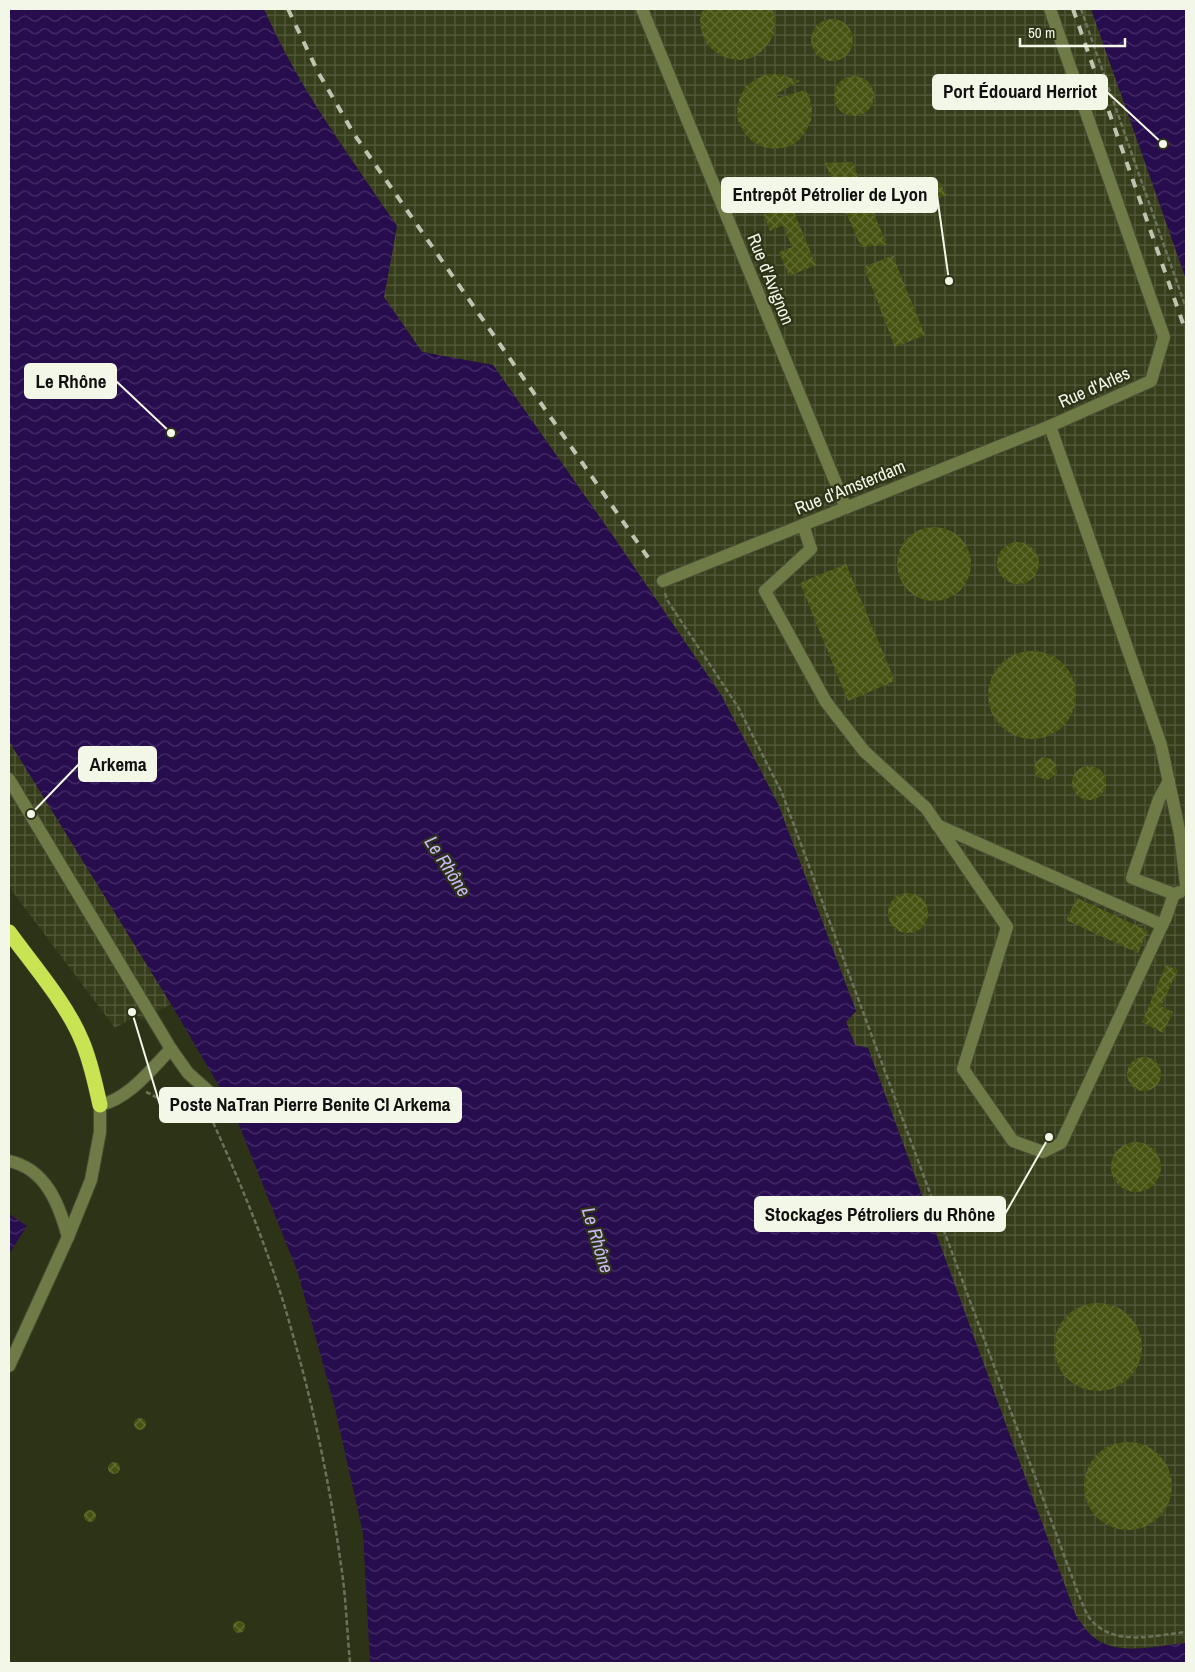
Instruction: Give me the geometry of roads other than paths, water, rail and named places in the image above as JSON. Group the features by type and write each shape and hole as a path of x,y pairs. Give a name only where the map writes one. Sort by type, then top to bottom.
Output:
{"highway":[{"path":"9,932 70,1017 82,1040 92,1068 100,1105"}],"street":[{"name":"Rue d'Avignon","path":"642,9 846,508"},
{"name":"Rue d'Arles","path":"1050,9 1164,337 1151,381 1050,426 1161,745 1180,834 1186,885"},
{"name":"Rue d'Amsterdam","path":"663,581 1050,426"},
{"path":"803,525 811,550 765,591 826,702 864,751 926,808 1007,927 963,1069 1014,1140 1043,1152 1061,1143 1162,924 1180,892 1132,878 1159,799 1169,781"},
{"path":"9,779 172,1049 188,1073 226,1107"},
{"path":"937,824 1162,924"},
{"path":"9,1366 68,1238 91,1180 100,1132 100,1105 110,1102 133,1086 172,1049"},
{"path":"9,1162 19,1164 34,1172 44,1181 62,1214 68,1238"}],"water":[{"path":"9,9 264,9 292,66 308,93 397,226 384,297 422,352 493,365 613,536 721,695 778,804 856,1011 846,1022 855,1045 868,1048 1076,1616 1088,1632 1109,1646 1134,1649 1186,1643 1186,1663 370,1663 363,1533 334,1404 298,1273 233,1110 171,1004 9,741"},
{"path":"1091,9 1186,9 1186,279"},
{"path":"9,1214 27,1226 9,1254"}],"railway":[{"path":"288,9 318,72 354,134 649,559"},
{"path":"1073,9 1186,332"}],"place":[{"name":"Port Édouard Herriot","path":"1163,144"},
{"name":"Entrepôt Pétrolier de Lyon","path":"949,281"},
{"name":"Le Rhône","path":"171,433"},
{"name":"Arkema","path":"31,814"},
{"name":"Poste NaTran Pierre Benite CI Arkema","path":"132,1012"},
{"name":"Stockages Pétroliers du Rhône","path":"1049,1137"}]}
